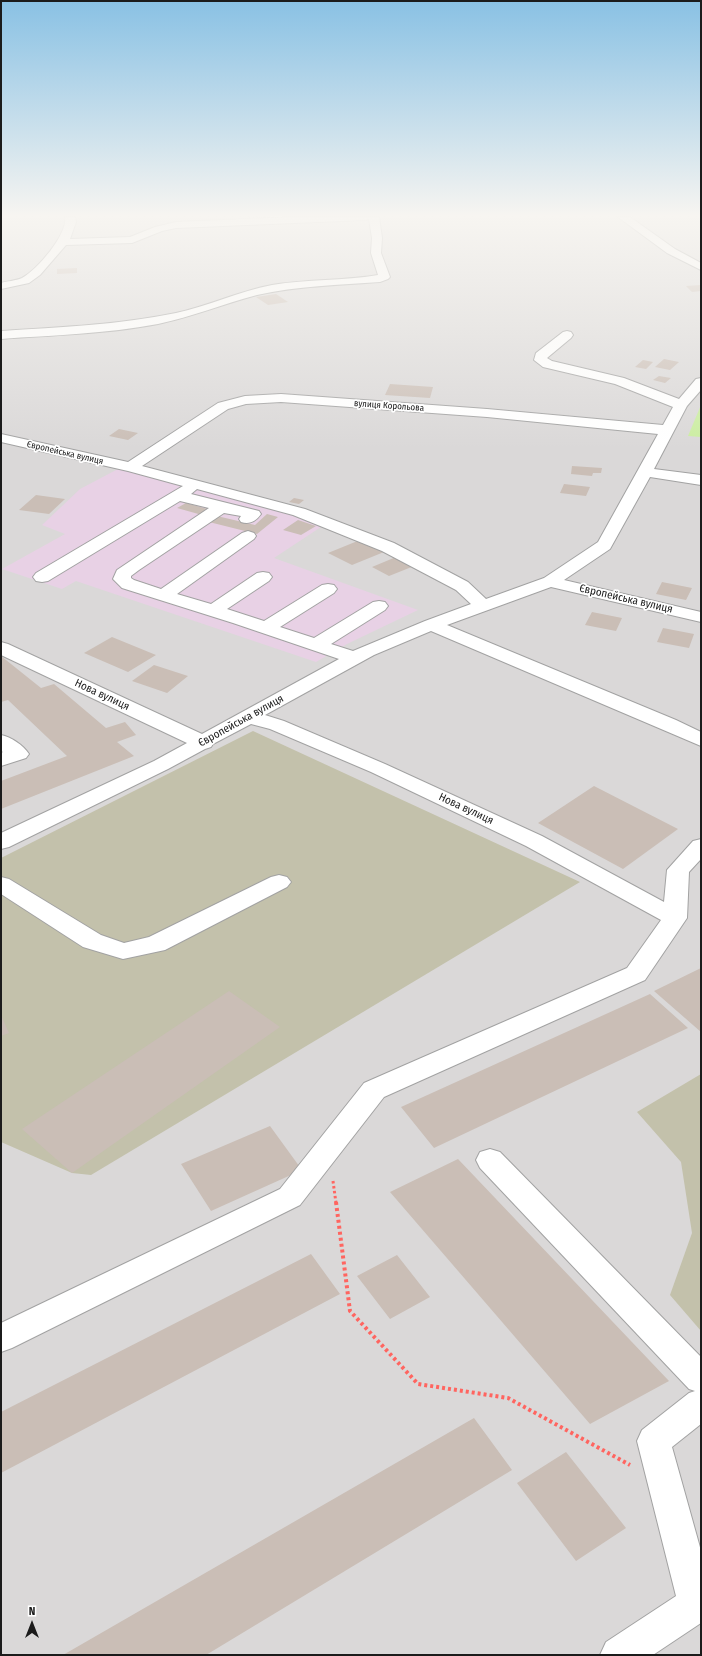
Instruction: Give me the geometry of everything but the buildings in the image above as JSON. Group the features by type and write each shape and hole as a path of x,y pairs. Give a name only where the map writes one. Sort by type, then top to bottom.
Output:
{"street":[{"path":"1,335 140,323 179,316 249,294"},
{"path":"567,335 541,356 541,360 548,364 619,381 681,405"},
{"name":"Європейська вулиця","path":"1,842 160,766 367,651 431,625 550,582 604,545 622,515 666,430 681,405 701,382"},
{"name":"вулиця Корольова","path":"130,467 223,406 245,400 281,398 487,413 666,430"},
{"name":"Європейська вулиця","path":"1,438 130,467 299,512 388,547 462,586 483,606"},
{"path":"645,472 701,480"},
{"path":"42,577 184,492 222,507 253,514 248,519"},
{"path":"222,507 123,574 122,579 128,584 354,658"},
{"path":"164,595 248,536"},
{"path":"213,611 263,578"},
{"name":"Європейська вулиця","path":"550,582 701,616"},
{"path":"266,628 328,588"},
{"path":"316,645 379,606"},
{"path":"431,625 669,724 701,740"},
{"name":"Нова вулиця","path":"1,648 204,742"},
{"name":"Нова вулиця","path":"250,717 277,725 378,768 534,841 675,918"},
{"path":"1,741 18,754 1,760"},
{"path":"1,1338 290,1197 374,1090 636,974 675,918 678,870 701,846"},
{"path":"1,884 92,941 123,951 156,944 279,882"},
{"path":"490,1160 701,1379"},
{"path":"620,1655 699,1603 654,1442 701,1404"}],"path":[{"path":"329,1147 350,1311 418,1384 508,1398 665,1484"}],"shaded area":[{"path":"1,294 701,294 701,1655 1,1655"},
{"path":"118,469 298,515 324,525 274,558 418,610 347,644 316,662 76,581 62,589 2,569 65,534 42,525 80,489"},
{"path":"253,731 580,882 91,1175 72,1173 1,1142 1,858"},
{"path":"701,1074 701,1331 670,1295 692,1233 681,1162 637,1112"}],"green space":[{"path":"701,405 701,437 688,436"}]}
